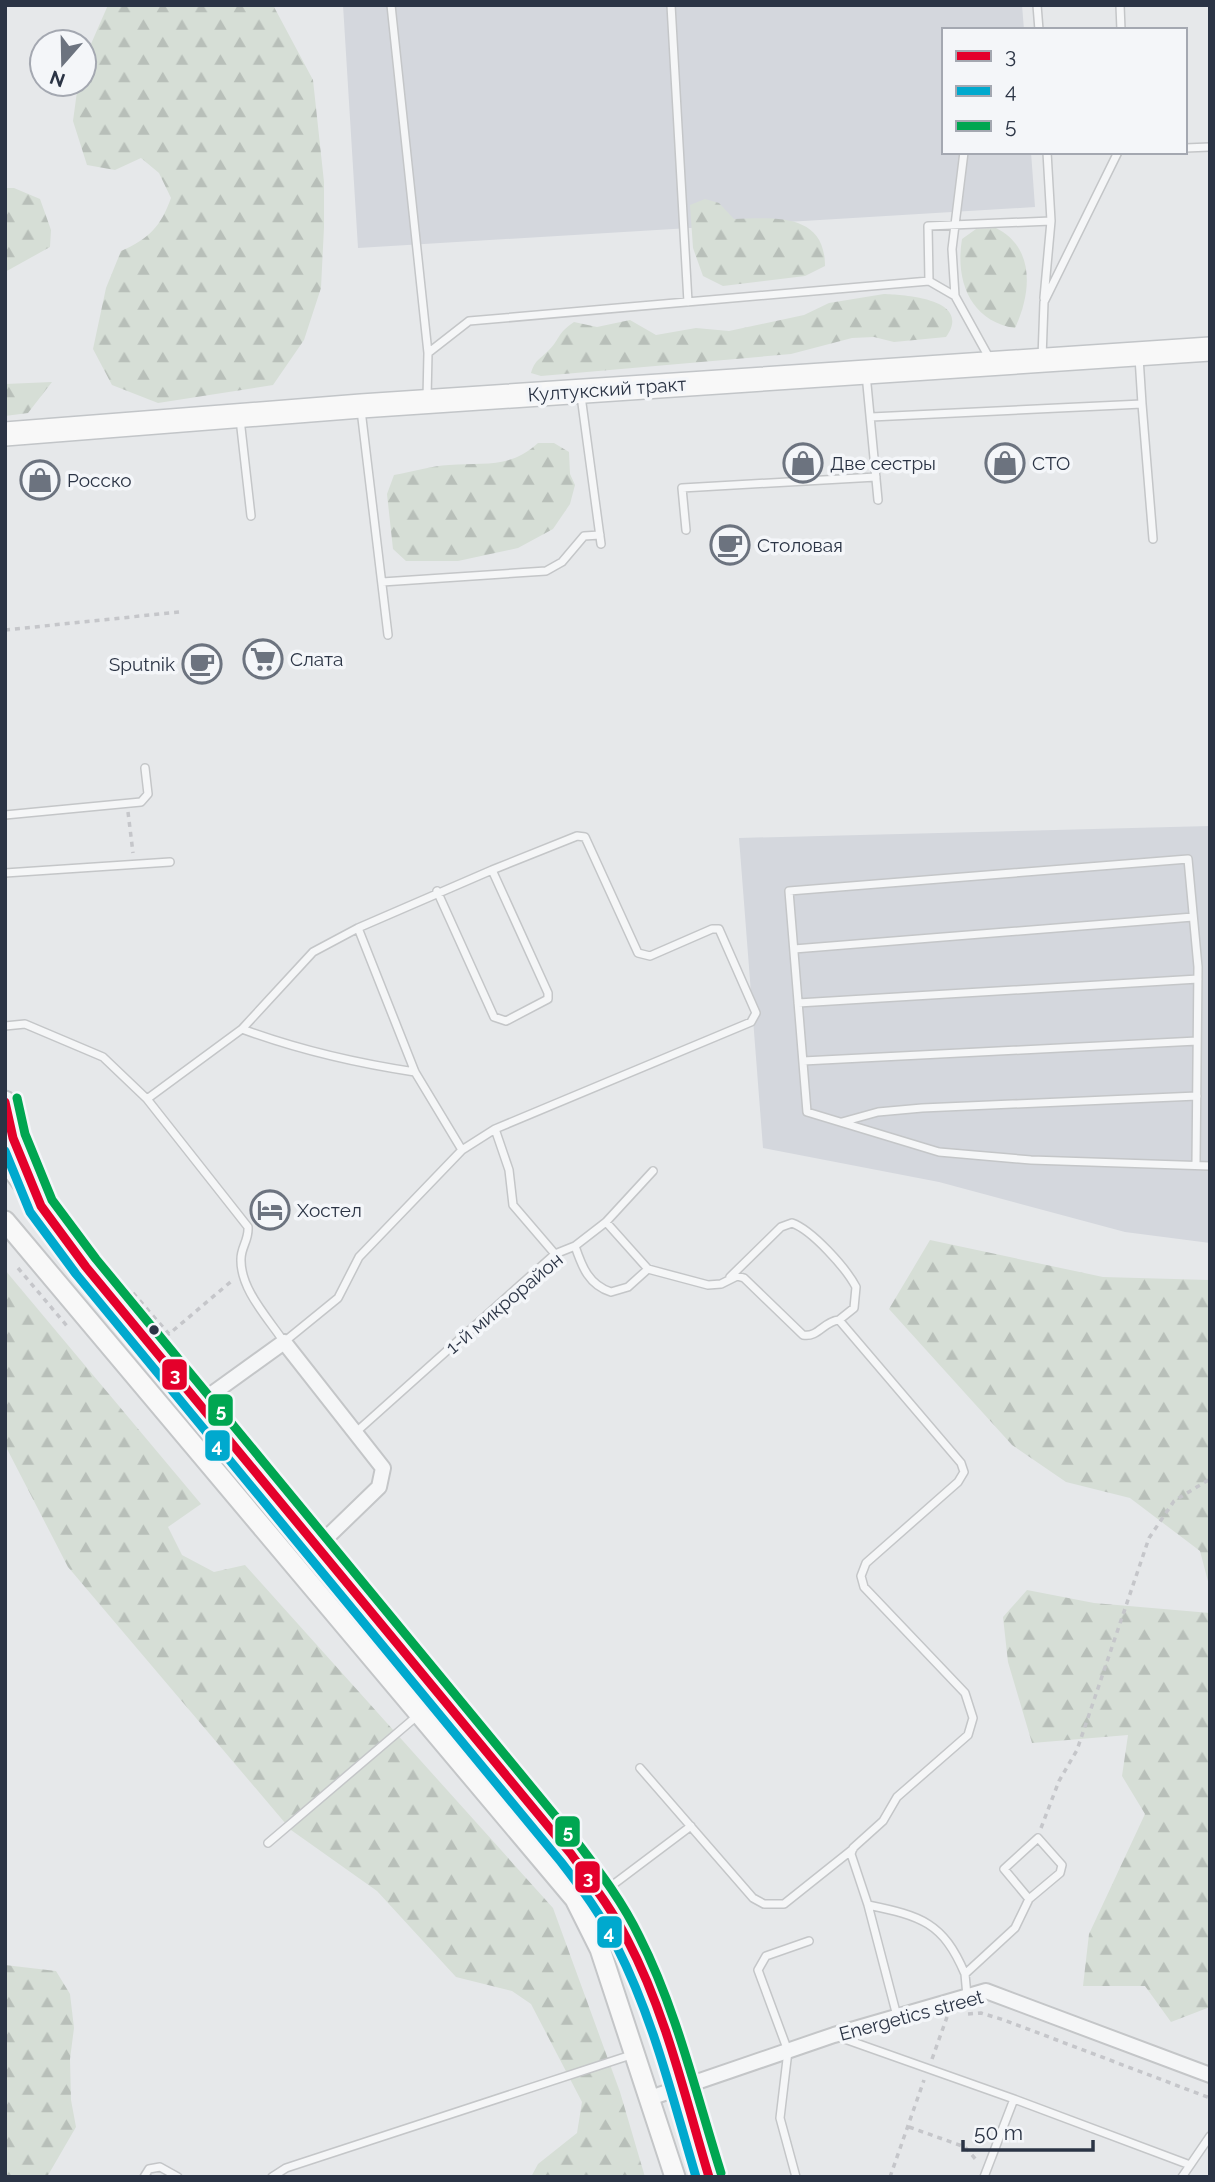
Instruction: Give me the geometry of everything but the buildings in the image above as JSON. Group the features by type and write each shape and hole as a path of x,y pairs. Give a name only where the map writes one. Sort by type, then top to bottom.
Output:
{"main road":[{"name":"Култукский тракт","path":"5,434 866,370 1210,349"},
{"path":"5,1101 13,1138 41,1206"},
{"path":"5,1160 86,1267 571,1854 600,1894 636,1959 662,2025 709,2177"},
{"path":"7,1222 575,1899 600,1950 675,2177"}],"street":[{"path":"198,1404 284,1342 383,1468 384,1476 379,1487 317,1547"},
{"name":"Energetics street","path":"650,2098 834,2035 986,1992 1210,2075"}],"lane":[{"path":"391,5 428,353 427,402"},
{"path":"671,5 688,302"},
{"path":"1037,5 1039,28"},
{"path":"1120,5 1121,28"},
{"path":"1187,148 1210,146"},
{"path":"964,154 952,249 955,296 991,362"},
{"path":"1042,360 1051,221 1047,154"},
{"path":"1044,302 1117,154"},
{"path":"929,281 928,226 1051,221"},
{"path":"428,353 469,321 929,281 955,296"},
{"path":"1139,354 1153,539"},
{"path":"866,370 878,500"},
{"path":"580,391 601,544"},
{"path":"871,418 1142,404"},
{"path":"361,406 388,635"},
{"path":"240,415 251,516"},
{"path":"686,530 682,488 876,477"},
{"path":"382,582 546,571 562,562 584,536 600,535"},
{"path":"5,815 141,802 148,794 145,768"},
{"path":"5,1026 25,1024 103,1057 147,1099 248,1227 249,1240 241,1255 242,1273 284,1342 338,1298 359,1256 463,1150 495,1129 751,1022 756,1013 719,929 712,929 650,956 638,953 585,837 577,836 437,891 313,952 242,1029 147,1099"},
{"path":"1196,1164 1198,979 1188,859 789,891 807,1112 939,1152 1031,1160 1210,1166"},
{"path":"5,873 170,862"},
{"path":"437,891 494,1017 506,1021 542,1004 548,999 548,993 492,870"},
{"path":"794,949 1193,917"},
{"path":"358,928 415,1072 463,1150"},
{"path":"798,1003 1198,979"},
{"path":"242,1029 296,1049 353,1063 415,1072"},
{"path":"803,1061 1197,1041"},
{"path":"842,1122 878,1112 922,1108 1197,1096"},
{"path":"495,1129 509,1170 513,1205 555,1254"},
{"path":"575,1246 606,1222 653,1171"},
{"path":"606,1222 648,1269 708,1285 721,1284 730,1278 781,1227 792,1223 801,1226 839,1264 856,1287 854,1308 814,1334 803,1335 744,1278 730,1278"},
{"name":"1-й микрорайон","path":"355,1433 555,1254 575,1246 582,1267 594,1283 611,1292 628,1287 648,1269"},
{"path":"640,1768 753,1898 776,1906 784,1904 883,1821 897,1797 963,1741 972,1727 973,1718 965,1693 864,1587 861,1576 866,1563 958,1482 964,1472 961,1463 839,1320"},
{"path":"268,1843 421,1713"},
{"path":"600,1894 691,1826"},
{"path":"965,1974 1015,1928 1029,1899 1062,1868 1038,1838 1004,1869 1029,1899"},
{"path":"853,1848 852,1861 868,1905 897,2017"},
{"path":"868,1905 910,1913 942,1932 954,1948 965,1974 967,1997"},
{"path":"796,2177 780,2118 788,2050 758,1970 766,1956 809,1941"},
{"path":"834,2035 1190,2165"},
{"path":"272,2177 286,2168 635,2053"},
{"path":"985,2175 1014,2099"},
{"path":"1182,2177 1210,2136"},
{"path":"144,2177 149,2169 160,2167 178,2177"}],"path":[{"path":"5,631 179,612"},
{"path":"127,803 135,864"},
{"path":"126,1285 169,1334 242,1273"},
{"path":"1038,1838 1046,1810 1077,1750 1149,1538 1174,1501 1210,1479"},
{"path":"959,2014 981,2013 1004,2020 1210,2098"},
{"path":"908,2126 965,2147 985,2175"}],"shaded area":[{"path":"343,5 1022,5 1024,28 942,28 942,154 1031,154 1035,207 358,248"},
{"path":"1210,826 1210,1243 1125,1232 939,1182 763,1148 739,838"}],"green space":[{"path":"108,5 273,5 313,80 324,182 321,288 304,340 273,385 158,403 112,385 93,349 106,288 121,251 139,242 153,230 171,198 159,173 141,158 115,170 87,165 73,121 76,98 98,98 98,28"},
{"path":"5,188 14,188 40,199 51,230 50,247 5,272"},
{"path":"705,199 719,203 734,219 780,219 806,227 816,236 823,248 825,266 805,276 723,286 703,276 693,248 690,205"},
{"path":"996,228 1009,237 1024,259 1027,287 1015,328 1000,324 977,308 969,296 961,269 962,239 976,229"},
{"path":"884,294 920,298 944,307 951,314 952,324 946,337 894,342 874,337 852,338 791,354 541,376 531,373 536,363 574,322 597,327 630,320 656,335 696,328 729,331 804,315 829,303"},
{"path":"52,382 28,413 5,416 5,384"},
{"path":"538,443 554,443 569,452 570,474 575,485 570,504 553,529 518,548 458,561 406,561 393,549 387,494 394,475 442,466 507,461"},
{"path":"930,1240 1103,1277 1210,1280 1210,1589 1200,1551 1130,1498 1066,1482 1012,1445 889,1309"},
{"path":"5,1270 201,1504 168,1527 182,1555 214,1572 245,1565 553,1908 620,2092 645,2177 531,2177 538,2164 577,2133 582,2102 531,2004 512,1991 456,1977 377,1891 291,1830 68,1567 5,1445"},
{"path":"1027,1590 1094,1603 1210,1613 1210,2007 1171,2022 1145,1986 1083,1986 1089,1934 1145,1814 1122,1776 1128,1735 1032,1743 1008,1662 1003,1617"},
{"path":"5,1965 56,1971 70,1994 74,2028 70,2059 71,2100 76,2127 47,2177 5,2177"}],"transit line":[{"name":"5","path":"17,1098 25,1134 52,1200 96,1259 580,1846 619,1901 639,1936 664,1994 685,2053 721,2173"},
{"name":"3","path":"5,1102 13,1138 41,1206 86,1267 571,1854 608,1906 627,1939 653,1996 674,2056 709,2177"},
{"name":"4","path":"5,1151 30,1212 76,1274 561,1862 591,1903 617,1947 642,2003 662,2060 696,2177"}],"place":[{"name":"Две сестры","path":"803,463"},
{"name":"СТО","path":"1005,463"},
{"name":"Росско","path":"40,480"},
{"name":"Столовая","path":"730,545"},
{"name":"Слата","path":"263,659"},
{"name":"Sputnik","path":"202,664"},
{"name":"Хостел","path":"270,1210"}]}
